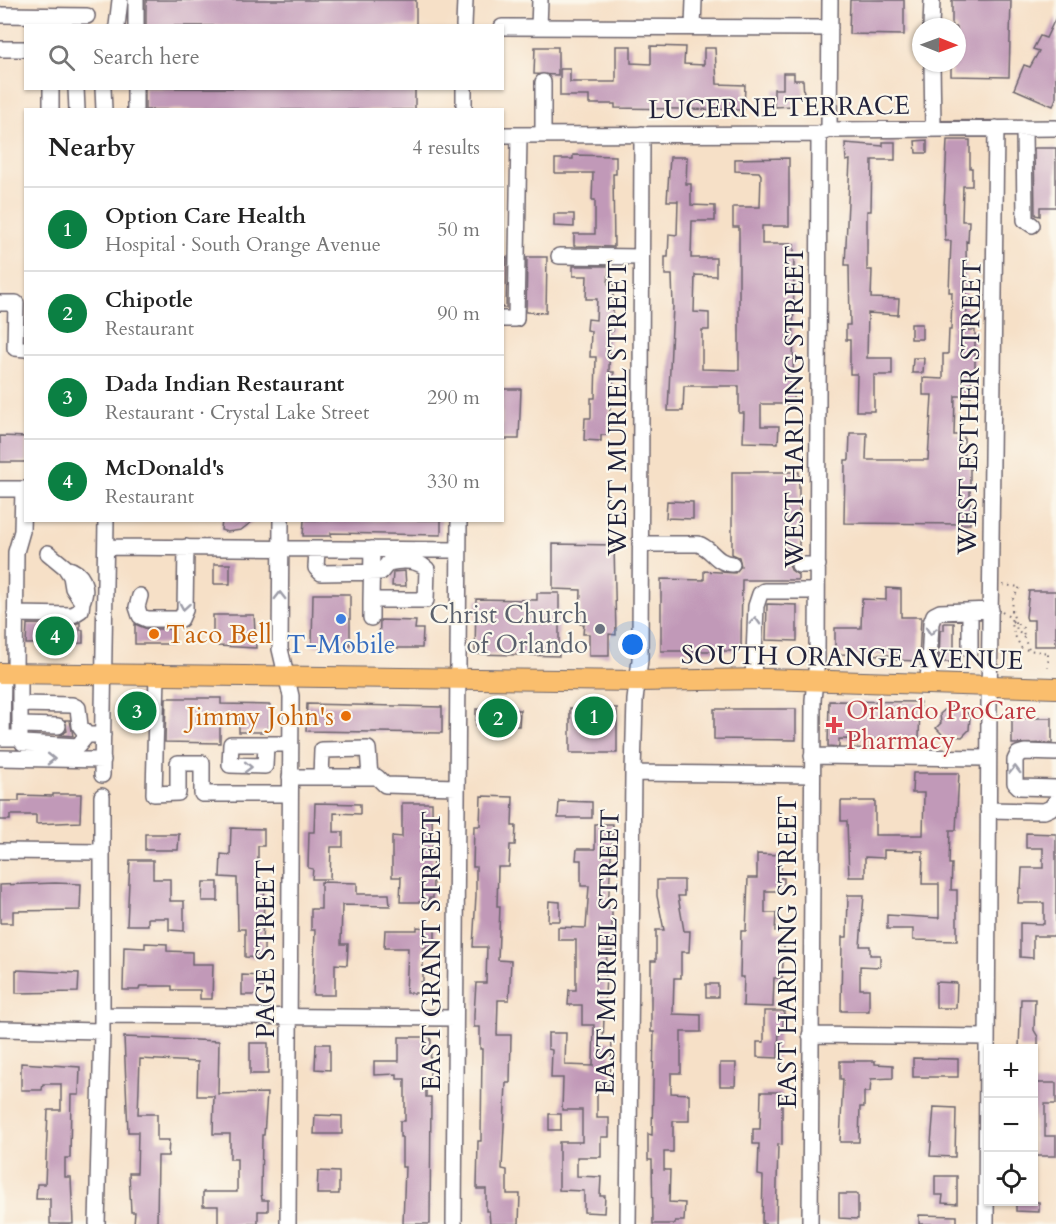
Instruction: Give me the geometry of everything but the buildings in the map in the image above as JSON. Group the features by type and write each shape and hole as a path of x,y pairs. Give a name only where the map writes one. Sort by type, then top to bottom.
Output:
{"main road":[{"name":"SOUTH ORANGE AVENUE","path":"10,673 637,681 815,680 1056,688"}],"street":[{"path":"117,24 120,0"},
{"path":"136,0 136,24"},
{"path":"464,24 465,0"},
{"path":"539,27 540,0"},
{"path":"693,27 694,0"},
{"name":"WEST HARDING STREET","path":"815,680 824,132 830,0"},
{"path":"931,18 932,0"},
{"path":"0,15 87,16"},
{"path":"504,27 830,28"},
{"path":"0,49 24,49"},
{"path":"932,72 933,127"},
{"path":"543,82 543,135"},
{"path":"51,90 51,108"},
{"path":"76,90 76,108"},
{"path":"103,90 104,108"},
{"path":"135,90 135,108"},
{"path":"464,90 464,108"},
{"name":"LUCERNE TERRACE","path":"504,135 824,132 933,127 1056,128"},
{"name":"WEST ESTHER STREET","path":"986,1224 988,758 990,686 997,611 996,128"},
{"path":"1024,128 1024,220 1032,225"},
{"name":"WEST MURIEL STREET","path":"637,681 640,660 642,134"},
{"path":"504,319 516,319 519,135"},
{"path":"560,256 641,257"},
{"path":"0,303 16,303 15,348 24,349"},
{"path":"0,489 24,489 22,531 16,552 15,614 2,738 20,731 58,726"},
{"path":"10,673 20,704 20,731 24,743 78,746 86,731 104,674 106,522"},
{"name":"PAGE STREET","path":"281,522 280,650 291,696 288,1224"},
{"name":"EAST GRANT STREET","path":"454,1224 459,522"},
{"path":"640,544 698,544 705,546 722,562 732,564"},
{"path":"106,547 458,550"},
{"path":"140,596 137,607 140,616 147,619 181,619 185,610 186,548"},
{"path":"316,549 316,568 321,573 381,572 388,563 393,561 414,561 427,569 426,600 371,600"},
{"path":"371,618 372,549"},
{"path":"15,614 74,615 81,610 82,602 77,596 66,568 48,553"},
{"path":"798,566 818,565"},
{"path":"753,680 756,606 760,594 765,591 818,591"},
{"path":"970,611 970,650"},
{"path":"928,684 931,623 934,615 940,612 997,611"},
{"path":"157,674 154,794 178,793 178,762 202,763 202,794 290,794"},
{"name":"EAST HARDING STREET","path":"810,1224 812,756 815,680"},
{"name":"EAST MURIEL STREET","path":"628,1224 633,773 637,681"},
{"path":"0,758 103,767 78,708 72,705 20,704"},
{"path":"266,744 266,763 261,767 232,766 231,744 266,744 290,744"},
{"path":"321,777 322,750 368,749 370,777"},
{"path":"1056,753 1025,752 1018,754 1015,760 1015,783 1019,787 1056,788"},
{"path":"812,756 988,758"},
{"path":"633,773 812,775"},
{"path":"290,777 377,777 385,785 456,787"},
{"path":"97,1224 103,1015 102,796"},
{"path":"988,810 1044,810 1051,808 1056,801"},
{"path":"0,851 102,852"},
{"path":"103,1015 455,1018"},
{"path":"0,1029 102,1030"},
{"path":"102,1030 107,1091 107,1224"},
{"path":"810,1035 987,1037"}],"path":[{"path":"1001,585 1010,584 1020,587 1013,599 1012,610 1017,630 1024,638 1030,652"},
{"path":"1013,599 1019,600"},
{"path":"997,611 1023,627 1024,638"},
{"path":"1012,621 1014,634 1022,649 1048,653 1048,667"}],"place":[{"name":"T-Mobile","path":"341,619"},
{"name":"Christ Church of Orlando","path":"600,629"},
{"name":"Taco Bell","path":"154,634"},
{"name":"McDonald's","path":"55,636"},
{"name":"Dada Indian Restaurant","path":"137,711"},
{"name":"Jimmy John's","path":"346,716"},
{"name":"Option Care Health","path":"594,716"},
{"name":"Chipotle","path":"498,718"},
{"name":"Orlando ProCare Pharmacy","path":"834,725"}]}
